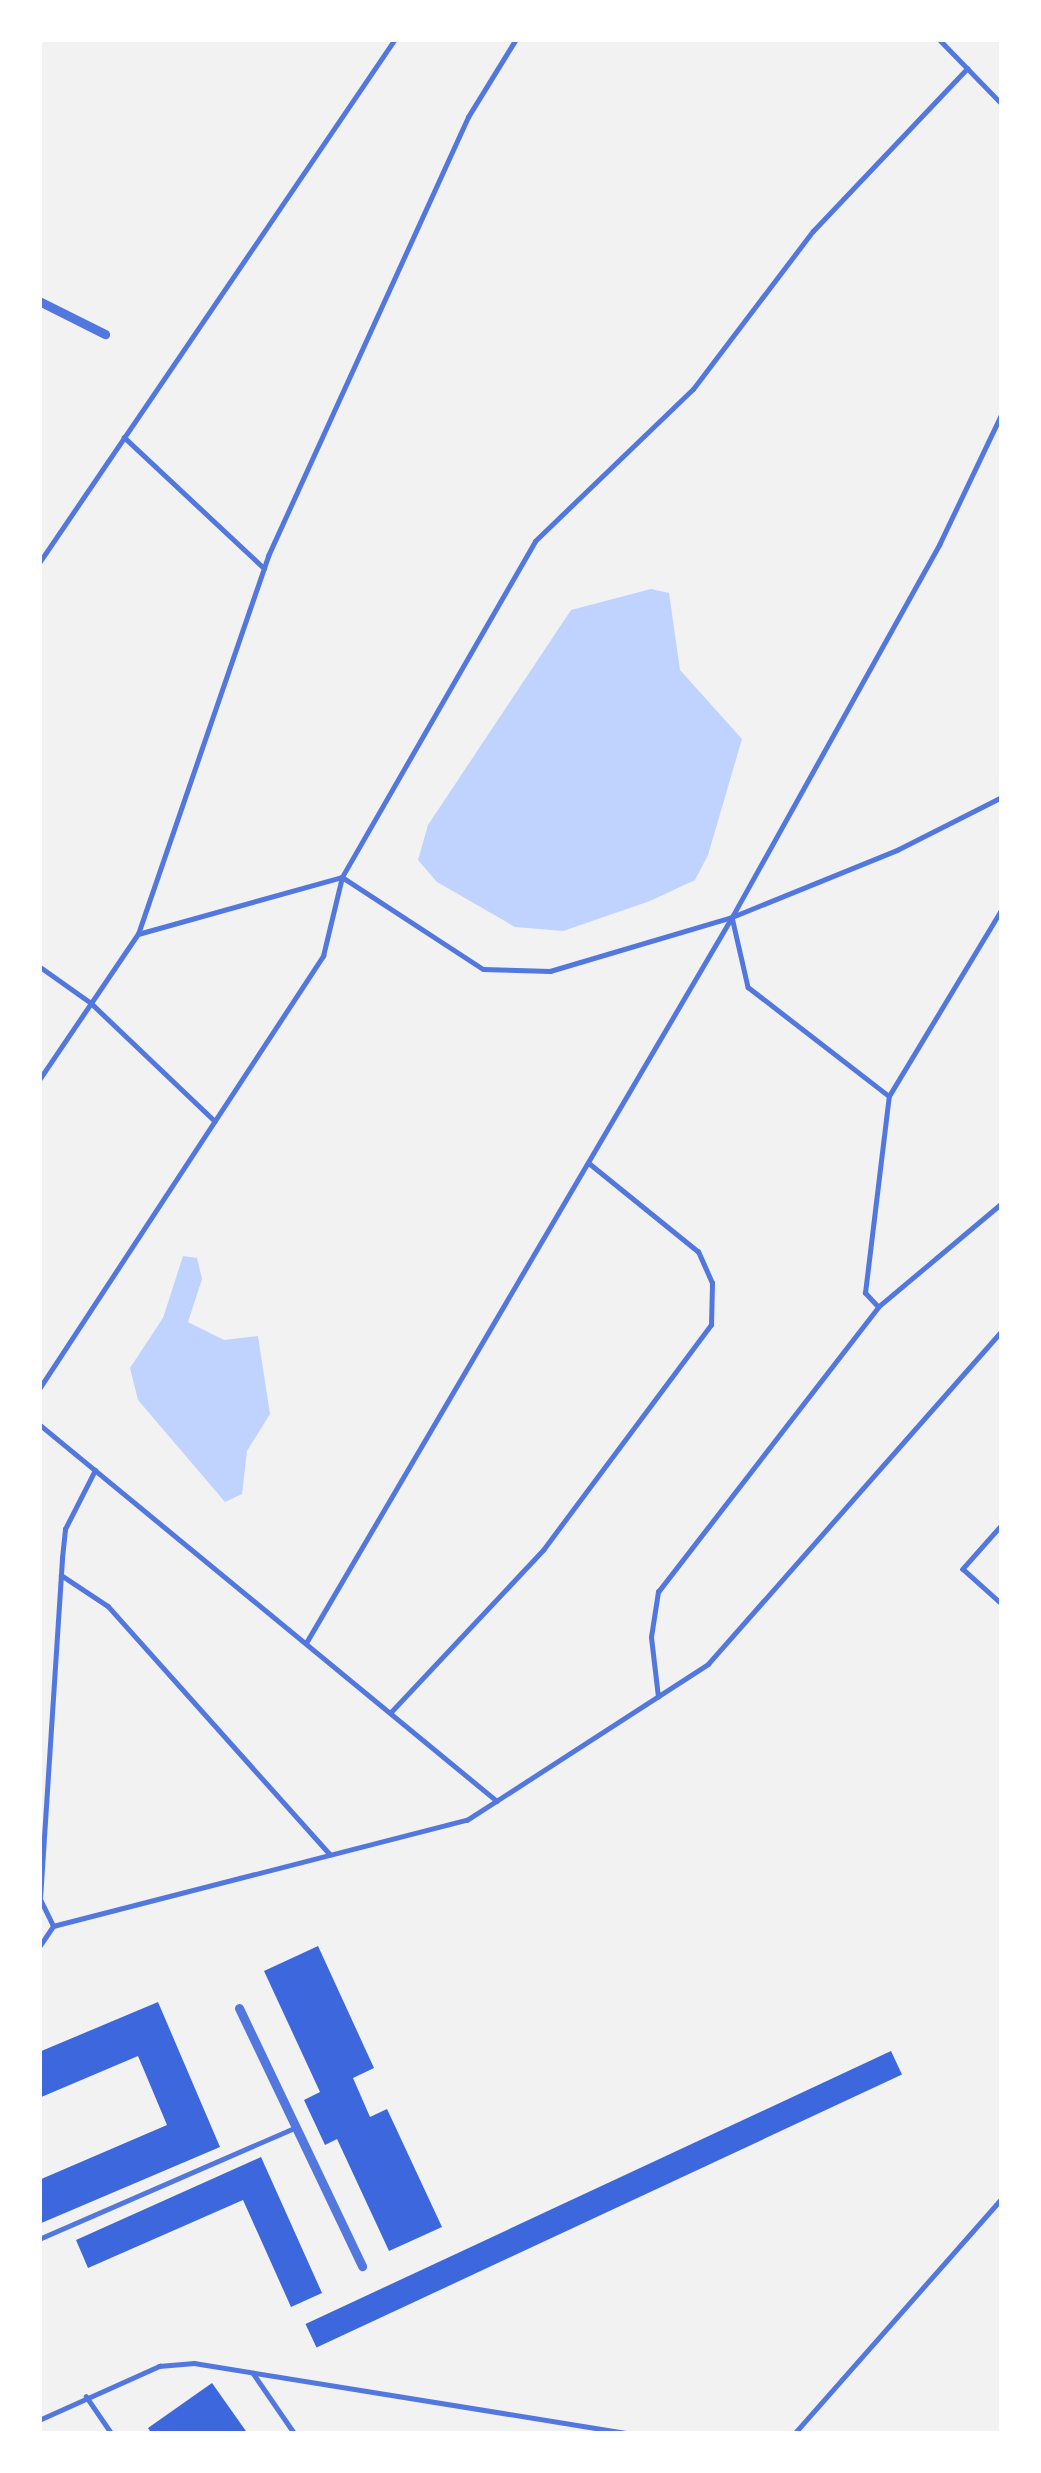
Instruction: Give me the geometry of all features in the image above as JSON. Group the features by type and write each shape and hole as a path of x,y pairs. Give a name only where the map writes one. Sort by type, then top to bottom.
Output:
{"street":[{"path":"39,301 105,334"},
{"path":"239,2008 362,2266"}],"lane":[{"path":"39,562 395,39"},
{"path":"39,1080 138,934 264,568 468,117 516,39"},
{"path":"939,39 1002,104"},
{"path":"39,1389 323,956 342,877 536,541 693,388 813,231 967,68"},
{"path":"306,1643 732,917 939,544 1002,413"},
{"path":"124,437 264,568"},
{"path":"138,934 342,877 483,969 550,971 732,917 897,850 1002,797"},
{"path":"878,1307 865,1293 889,1096 1002,909"},
{"path":"732,917 748,987 889,1096"},
{"path":"39,966 91,1003 215,1120"},
{"path":"390,1713 543,1550 711,1325 712,1283 698,1252 587,1163"},
{"path":"658,1697 651,1637 658,1592 878,1307 1002,1203"},
{"path":"39,1947 53,1926 467,1820 497,1801 708,1664 1002,1330"},
{"path":"39,1424 497,1801"},
{"path":"53,1926 40,1899 64,1529 95,1470"},
{"path":"1002,1525 963,1569 1002,1604"},
{"path":"61,1575 108,1606 330,1855"},
{"path":"39,2239 296,2127"},
{"path":"794,2434 1002,2198"},
{"path":"39,2420 159,2366 253,2373 633,2434"},
{"path":"253,2373 295,2434"},
{"path":"86,2396 112,2434"}],"water":[{"path":"651,589 669,593 680,670 742,739 708,855 695,880 650,901 563,931 515,927 437,882 418,860 428,825 571,610"},
{"path":"183,1256 197,1258 202,1279 188,1322 224,1340 258,1336 270,1414 247,1451 242,1494 225,1502 138,1400 130,1368 163,1318"}],"building":[{"path":"318,1946 374,2068 353,2078 370,2117 387,2109 442,2227 389,2251 337,2139 325,2145 304,2100 320,2092 264,1971"},
{"path":"158,2002 220,2147 39,2224 39,2180 167,2125 138,2056 39,2098 39,2052"},
{"path":"891,2051 902,2075 317,2348 306,2324"},
{"path":"261,2157 322,2293 291,2307 243,2200 88,2268 76,2240"},
{"path":"212,2383 248,2434 152,2434 148,2428"}]}
